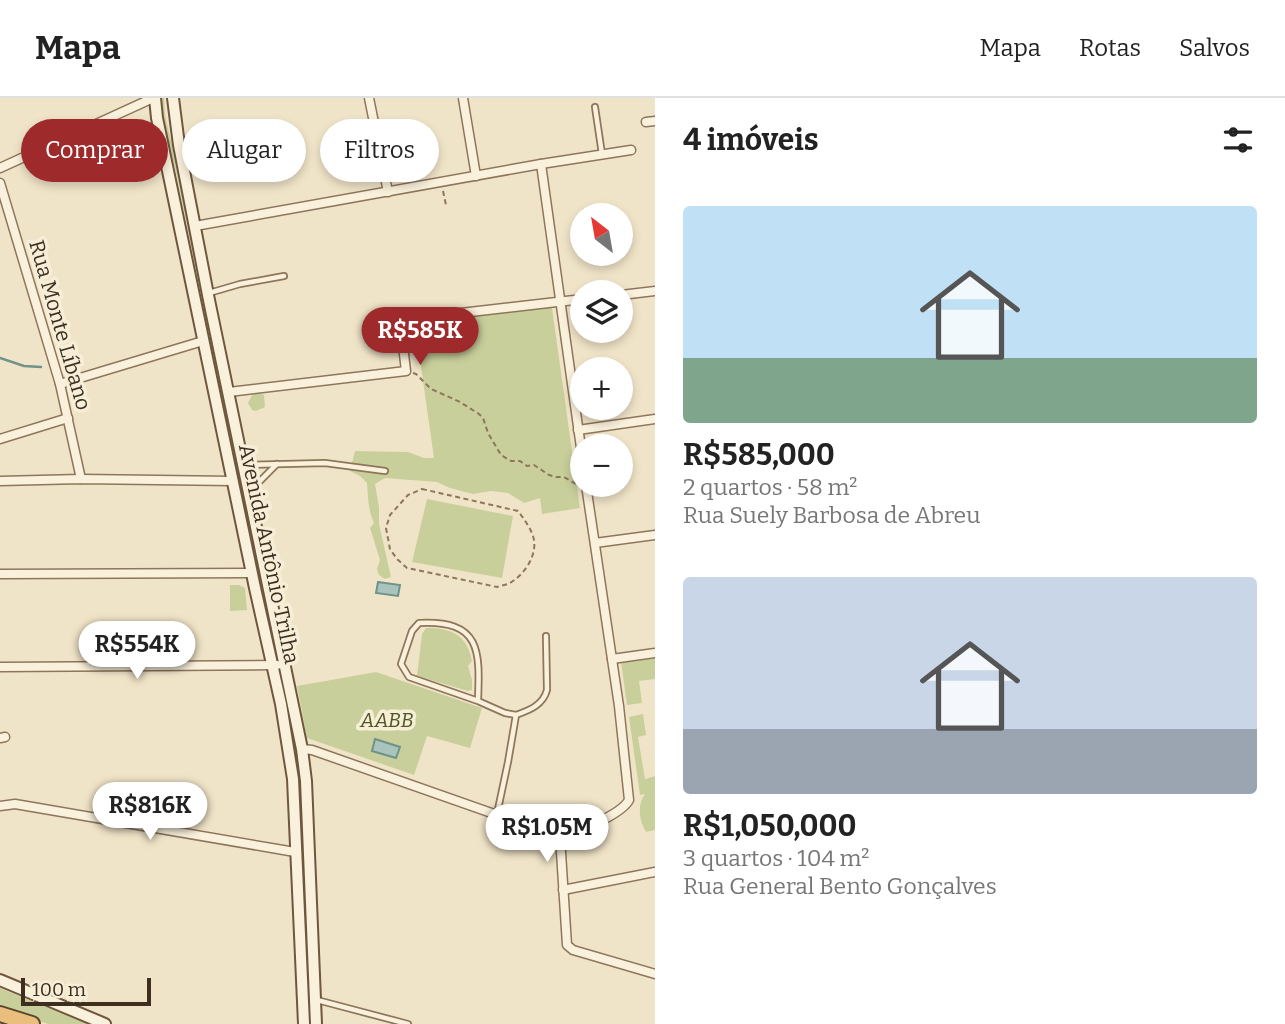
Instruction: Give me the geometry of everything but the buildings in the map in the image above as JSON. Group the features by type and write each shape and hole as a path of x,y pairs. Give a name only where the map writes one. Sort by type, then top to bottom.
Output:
{"highway":[{"path":"1,1014 19,1024"},
{"path":"1,1014 32,1024"}],"main road":[{"name":"Avenida Antônio Trilha","path":"154,98 281,704 292,779 304,1024"},
{"name":"Avenida Antônio Trilha","path":"173,98 179,145 208,293 302,749 306,781 316,1024"},
{"path":"0,980 105,1024"}],"street":[{"path":"0,168 154,98"},
{"path":"369,98 388,192"},
{"path":"463,98 476,176"},
{"path":"195,226 631,150"},
{"path":"541,164 579,434"},
{"name":"Rua Monte Líbano","path":"0,183 60,384 81,479"},
{"path":"633,294 655,291"},
{"path":"229,392 406,371 400,320 570,301"},
{"path":"60,384 203,341"},
{"path":"0,439 68,418"},
{"path":"578,430 655,419"},
{"path":"0,481 233,481"},
{"path":"302,749 560,837 579,831 628,804 621,719 588,497"},
{"path":"595,543 655,535"},
{"path":"0,574 252,573"},
{"path":"612,659 655,653"},
{"path":"0,667 286,664"},
{"path":"0,806 15,804 295,852"},
{"path":"560,837 569,947 655,974"},
{"path":"563,890 655,872"}],"lane":[{"path":"595,107 603,155"},
{"path":"208,293 284,276"},
{"path":"248,493 278,463"},
{"path":"244,465 325,463 385,471"},
{"path":"478,701 478,654 475,645 464,631 449,624 419,623 412,631 401,664 409,677 516,715 539,704 545,697 546,636"},
{"path":"496,815 516,715"},
{"path":"315,1000 408,1024"}],"path":[{"path":"443,190 446,205"},
{"path":"406,371 416,374 431,389 479,414 501,456 511,461 520,461 527,466 534,465 549,475 570,480"},
{"path":"422,489 518,511 534,538 535,551 520,574 509,583 497,586 407,568 390,549 386,528 397,505 408,495 422,489"}],"green space":[{"path":"161,98 164,98 166,119 163,119"},
{"path":"168,128 295,739 291,740 168,139"},
{"path":"548,304 552,308 570,437 570,497 578,497 580,508 542,514 540,498 524,503 508,493 491,491 473,494 437,482 385,478 375,484 379,524 391,577 385,579 379,575 377,569 380,560 370,528 374,523 369,508 367,483 350,471 355,451 408,452 424,458 434,458 415,325"},
{"path":"252,395 264,395 265,407 252,410 248,403"},
{"path":"427,499 513,516 502,578 412,562"},
{"path":"230,585 245,588 247,610 230,611"},
{"path":"426,628 451,632 462,639 472,661 468,666 472,690 417,676 422,634"},
{"path":"655,657 655,679 639,681 642,703 627,705 621,662"},
{"name":"AABB","path":"376,672 482,708 470,748 427,736 414,775 307,738 297,686"},
{"path":"643,714 646,735 638,737 645,779 655,776 655,830 646,832 640,813 645,794 640,795 629,717"},
{"path":"294,756 297,756 299,770 311,1024 308,1024"},
{"path":"0,988 87,1024 48,1024 33,1019 0,1005"}],"water":[{"path":"378,582 400,585 398,596 376,593"},
{"path":"375,739 400,747 396,758 372,751"}],"waterway":[{"path":"0,358 24,366 41,367"}]}
